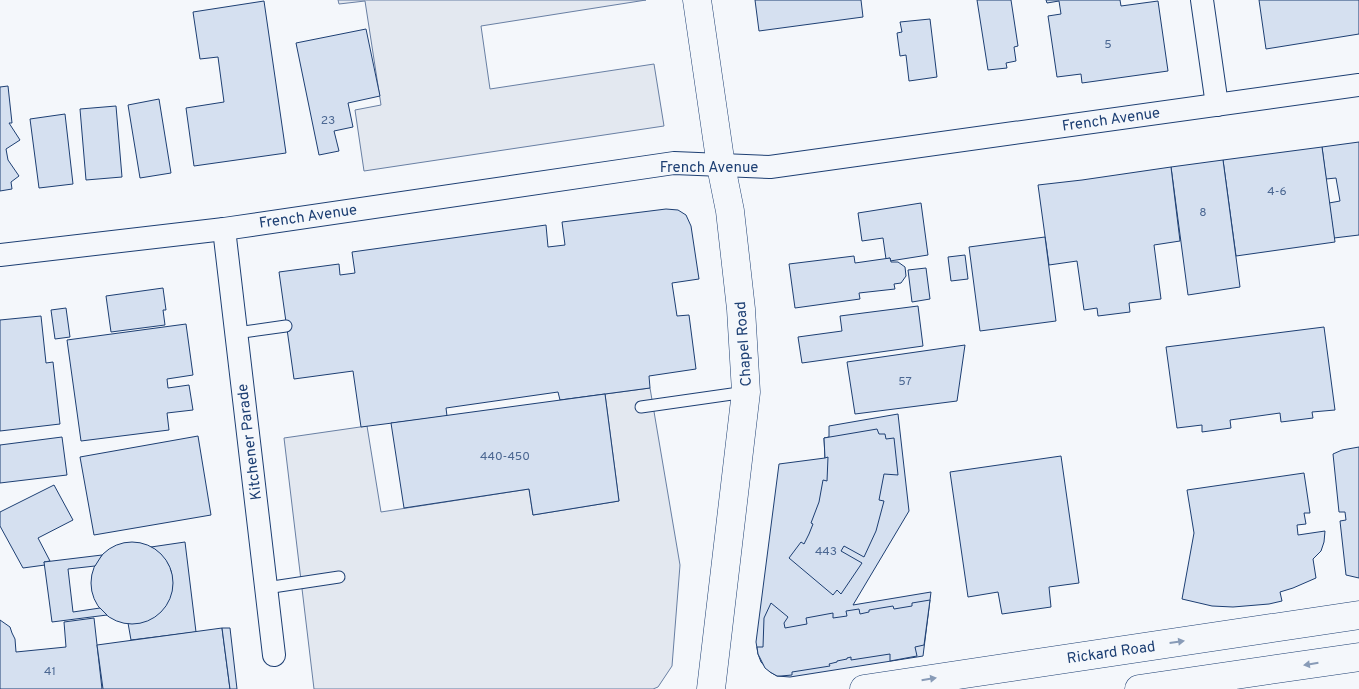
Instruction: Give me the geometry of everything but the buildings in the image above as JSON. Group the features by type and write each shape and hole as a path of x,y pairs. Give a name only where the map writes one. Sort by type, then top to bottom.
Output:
{"main road":[{"name":"Chapel Road","path":"697,0 721,166 730,211 741,309 746,392 711,689"},
{"name":"Rickard Road","path":"864,689 1359,615"},
{"path":"1139,689 1359,657"}],"street":[{"path":"1202,0 1216,105"},
{"name":"French Avenue","path":"0,255 224,228 674,163 770,167 1359,85"},
{"name":"Kitchener Parade","path":"224,228 274,655"}],"lane":[{"path":"236,332 286,326"},
{"path":"641,407 746,392"},
{"path":"266,588 339,577"}],"shaded area":[{"path":"338,0 646,0 481,26 490,89 654,64 664,126 364,171 355,110 381,105 365,1 339,4"},
{"path":"650,388 680,565 672,666 658,687 653,689 314,689 284,438 367,426 381,512 529,489 533,515 619,501 605,394"}]}
